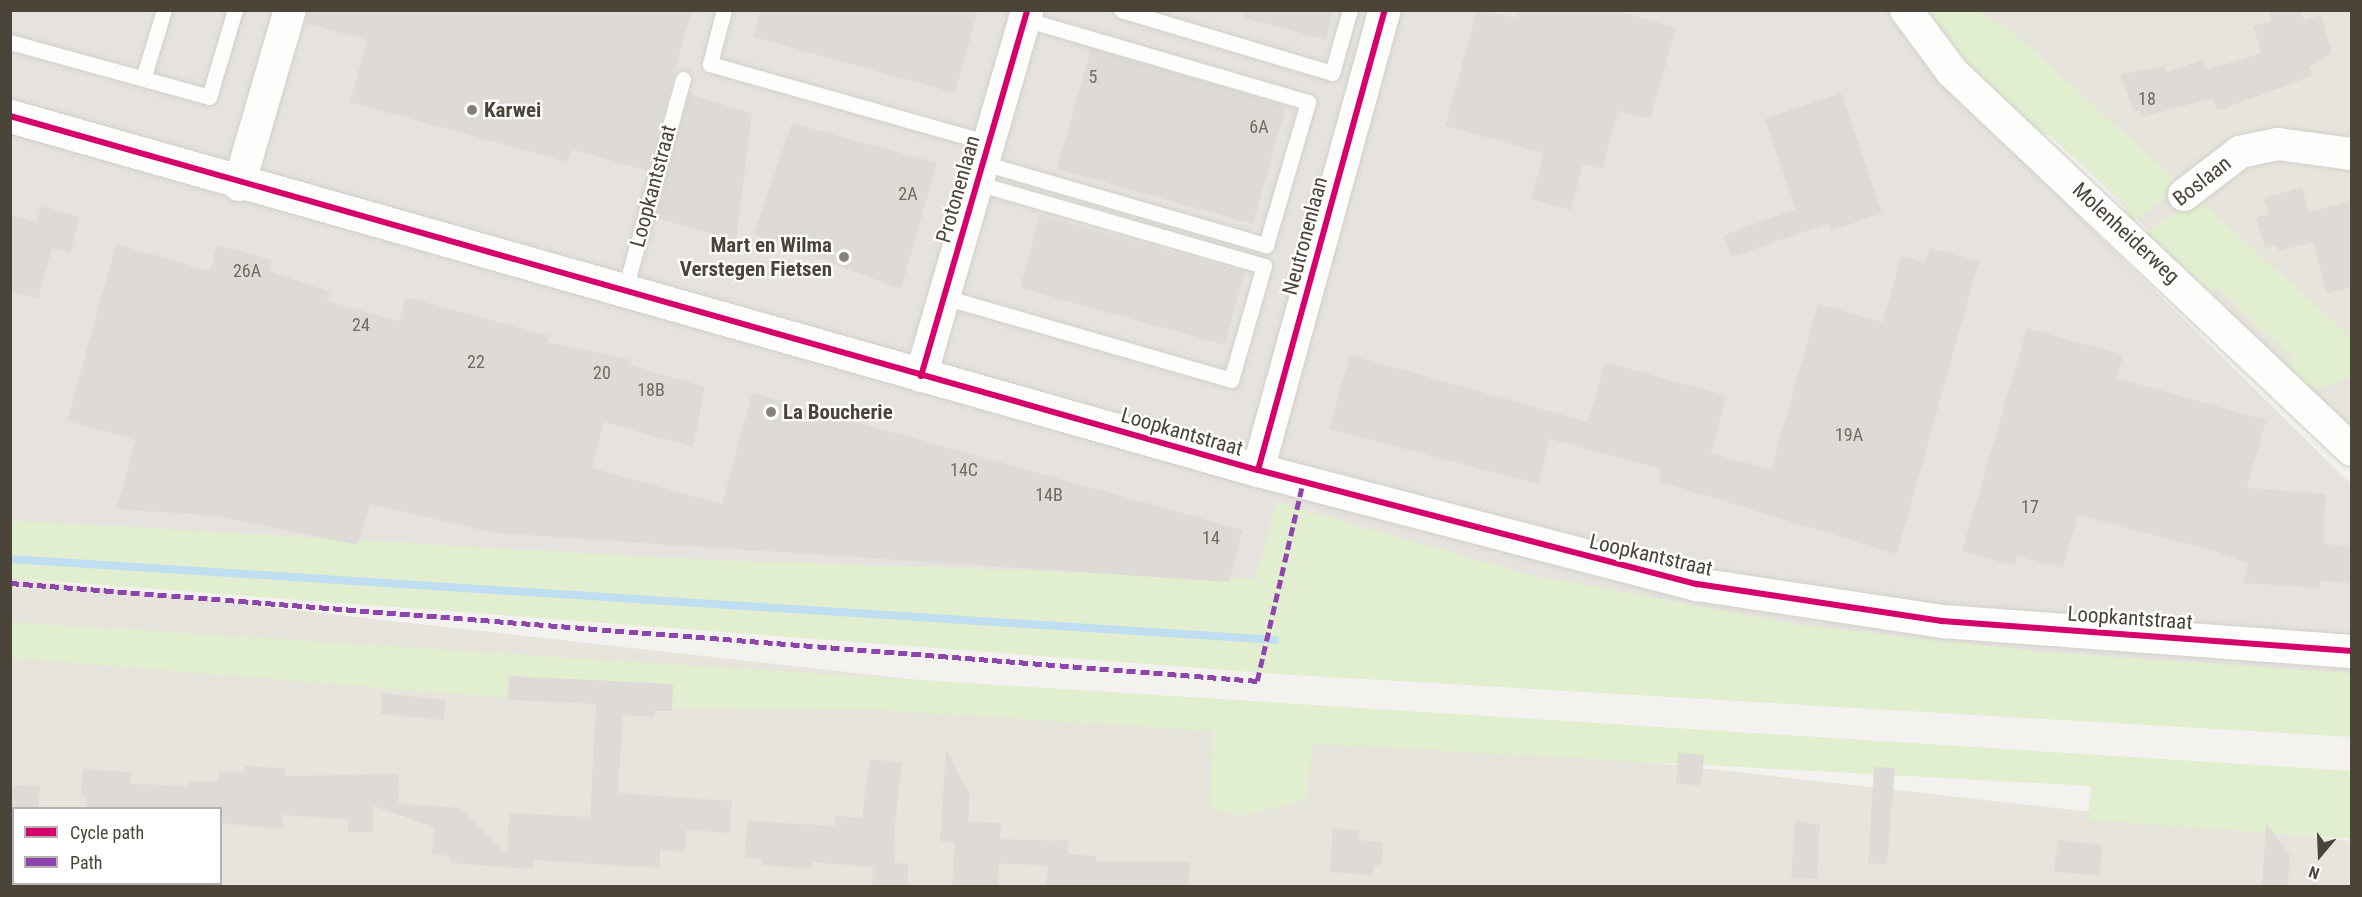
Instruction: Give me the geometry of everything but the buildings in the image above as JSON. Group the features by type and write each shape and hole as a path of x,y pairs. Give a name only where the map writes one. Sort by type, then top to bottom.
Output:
{"street":[{"path":"239,185 290,10"},
{"name":"Neutronenlaan","path":"1258,470 1385,10"},
{"name":"Molenheiderweg","path":"1906,10 1952,72 2352,450"},
{"name":"Protonenlaan","path":"921,376 1026,15"},
{"name":"Loopkantstraat","path":"16,120 239,185 1258,470 1697,584 1942,621 2352,651"},
{"name":"Boslaan","path":"2184,195 2240,152 2278,144 2352,154"}],"lane":[{"path":"143,79 164,10"},
{"path":"10,42 209,97 235,10"},
{"name":"Protonenlaan","path":"724,10 710,64 1264,266 1231,380 944,297"},
{"path":"1121,10 1332,73 1350,10"},
{"name":"Protonenlaan","path":"983,163 1266,245 1305,113 1308,102 1026,15"},
{"name":"Loopkantstraat","path":"624,293 683,79"}],"shaded area":[{"path":"10,11 1887,11 1937,76 2351,484 2351,694 11,527"},
{"path":"1947,11 2351,11 2351,433 1966,48"},
{"path":"10,578 2351,841 2351,886 11,886"}],"green space":[{"path":"1917,11 1983,11 1982,15 2007,27 2177,181 2179,188 2131,223 2122,215 2128,208 2047,133 2040,138 2006,116"},
{"path":"2195,197 2351,337 2351,377 2310,391 2281,373 2293,358 2217,287 2206,294 2144,234"},
{"path":"1277,502 1527,574 1800,625 2045,652 2351,673 2351,737 1277,674 11,578 10,520 688,559 1255,578"},
{"path":"10,622 2351,771 2351,839 2088,820 2091,786 1313,744 1306,800 1241,816 1210,810 1213,731 876,710 631,708 11,658"}],"waterway":[{"path":"10,559 1275,640"}],"marked path":[{"path":"10,583 1257,681 1303,482"}],"cycle path":[{"path":"921,376 1027,10"},
{"path":"1258,470 1385,10"},
{"path":"10,116 1258,470 1697,584 1942,621 2352,651"}],"place":[{"name":"Karwei","path":"472,110"},
{"name":"Mart en Wilma Verstegen Fietsen","path":"844,257"},
{"name":"La Boucherie","path":"771,412"}]}
